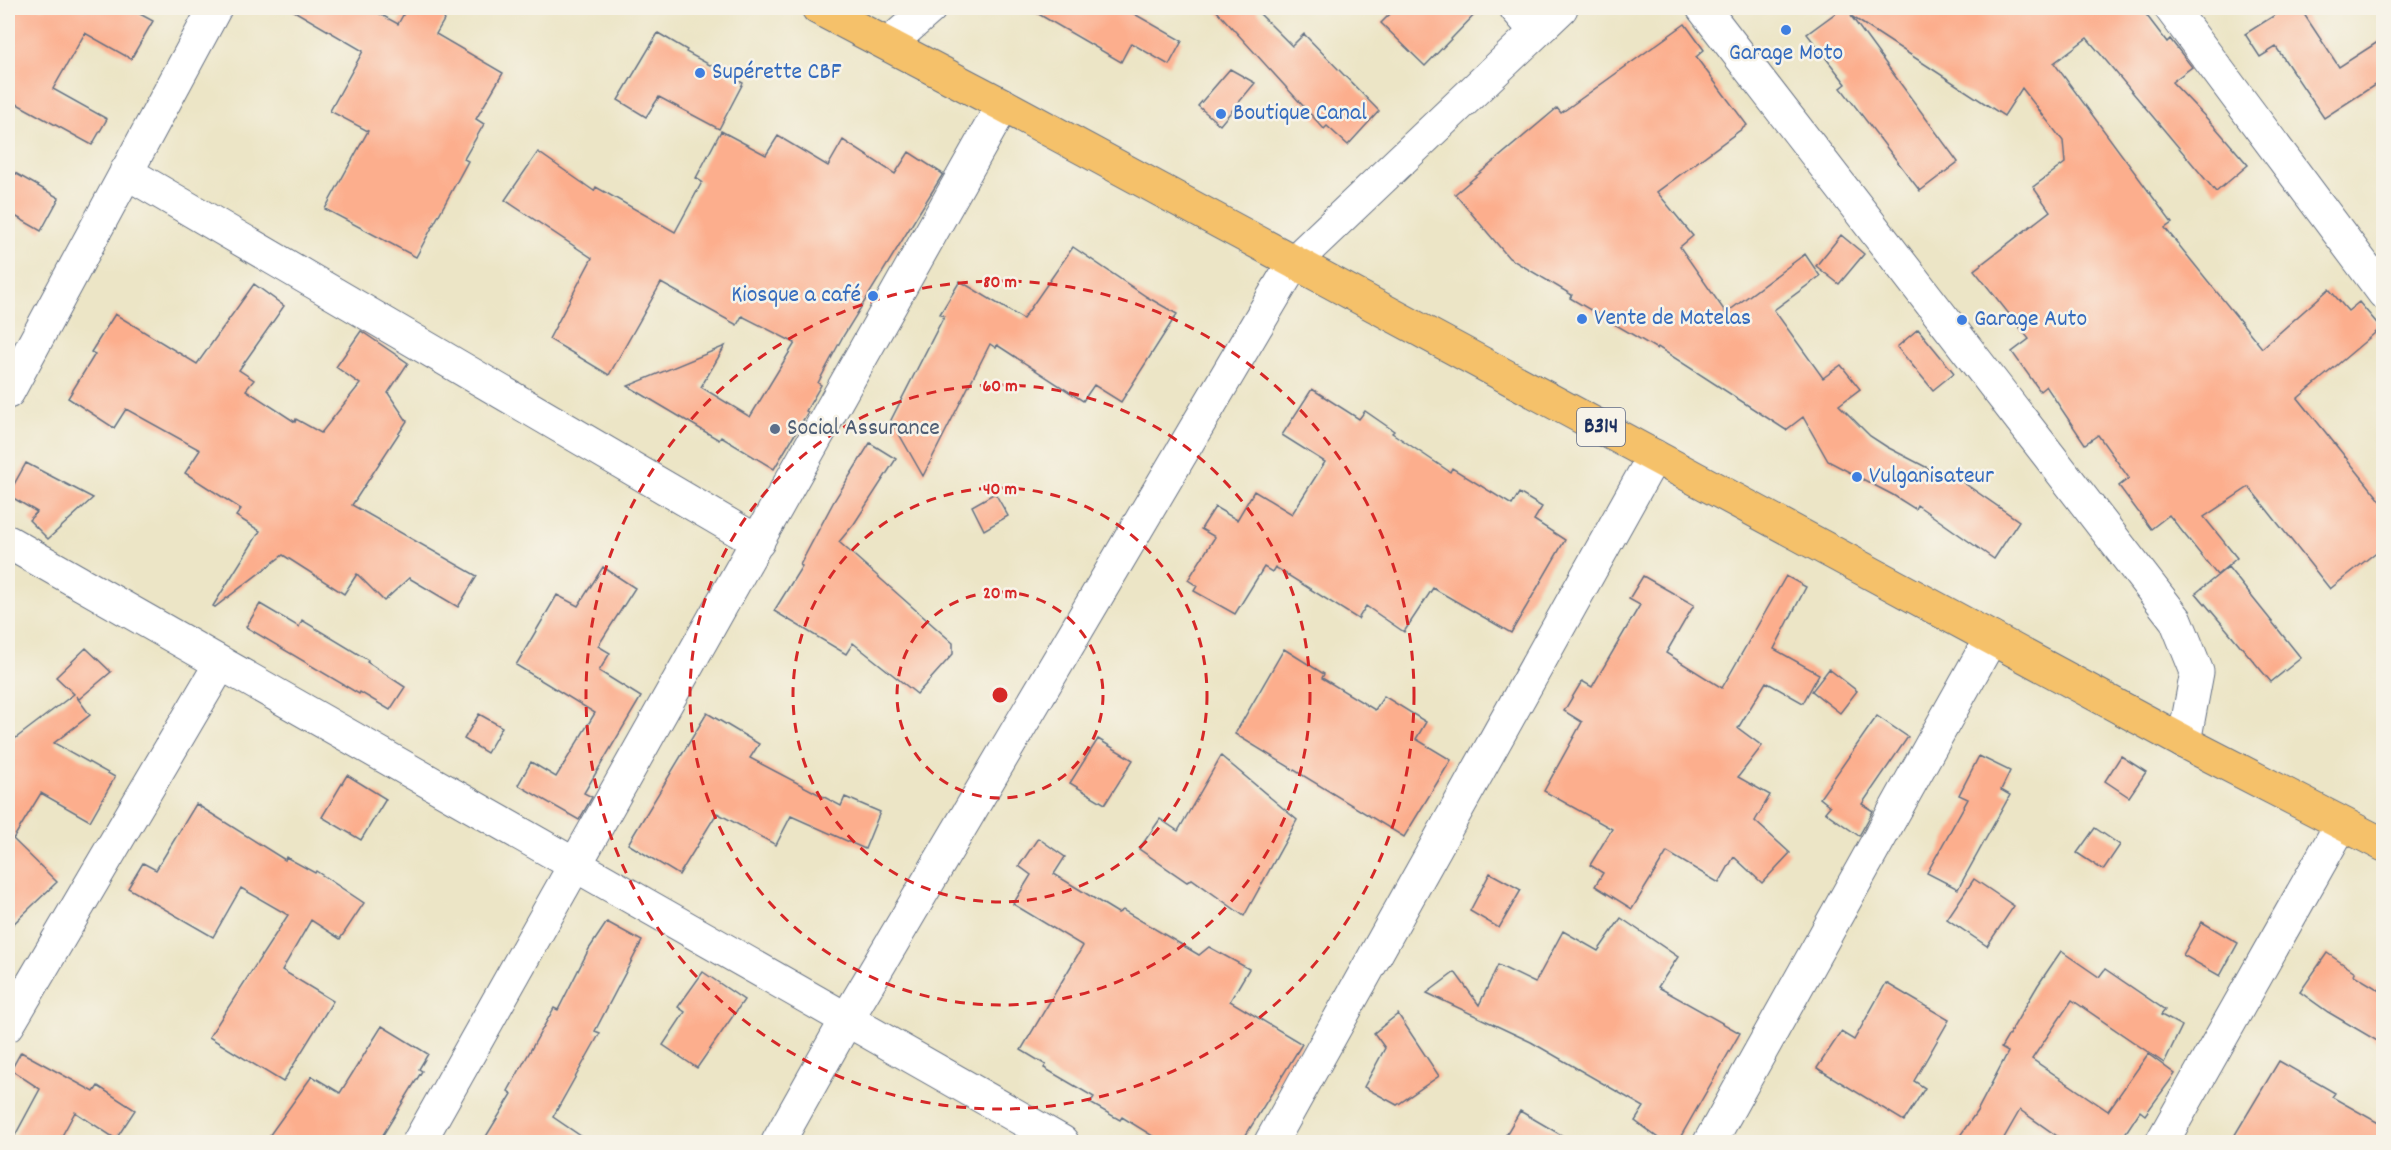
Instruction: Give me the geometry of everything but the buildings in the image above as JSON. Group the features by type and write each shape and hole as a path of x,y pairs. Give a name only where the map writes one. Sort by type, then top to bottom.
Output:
{"main road":[{"name":"B314","path":"818,8 1003,105 2184,742 2341,825 2384,845"}],"street":[{"path":"8,392 215,8"},
{"path":"889,44 930,8"},
{"path":"778,1143 847,1019 1294,262 1526,19 1561,8"},
{"path":"1703,8 2176,620 2197,672 2184,742"},
{"path":"2171,8 2384,293"},
{"path":"419,1143 1003,105"},
{"path":"126,172 758,542"},
{"path":"1271,1143 1654,456"},
{"path":"8,542 1062,1143"},
{"path":"1710,1143 1991,638"},
{"path":"8,1025 221,663"},
{"path":"2162,1143 2341,825"}],"place":[{"name":"Garage Moto","path":"1786,30"},
{"name":"Supérette CBF","path":"700,73"},
{"name":"Boutique Canal","path":"1221,114"},
{"name":"Kiosque a café","path":"873,296"},
{"name":"Vente de Matelas","path":"1582,319"},
{"name":"Garage Auto","path":"1962,320"},
{"name":"Social Assurance","path":"775,429"},
{"name":"Vulganisateur","path":"1857,477"}]}
